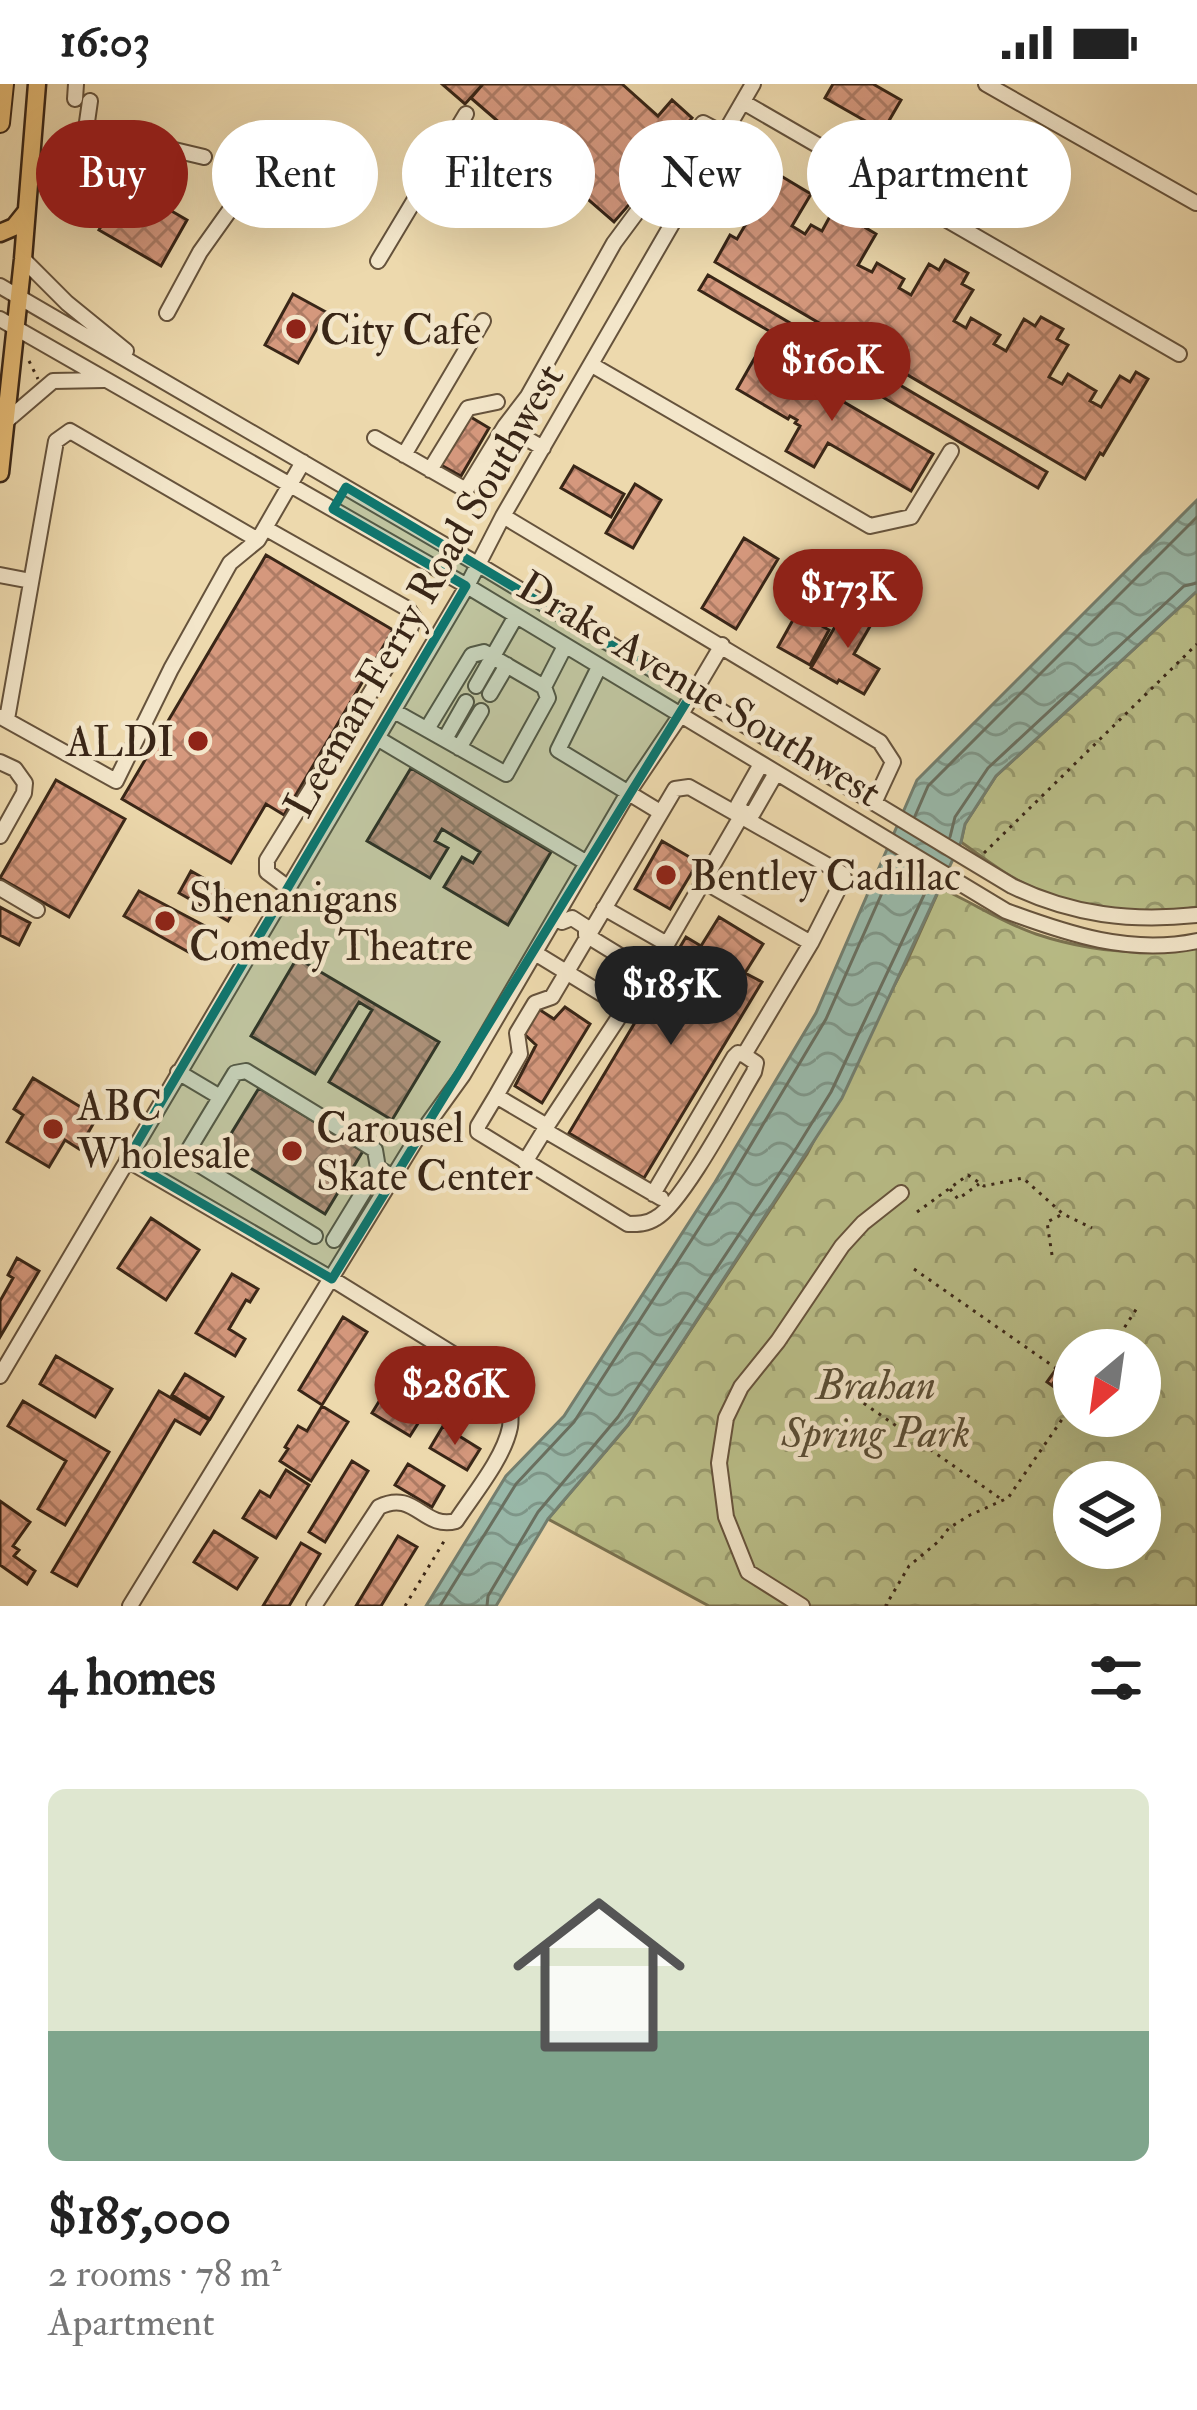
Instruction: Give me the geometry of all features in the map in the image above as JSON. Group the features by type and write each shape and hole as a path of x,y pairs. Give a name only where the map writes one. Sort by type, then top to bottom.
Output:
{"highway":[{"path":"0,123 4,84"}],"main road":[{"path":"0,473 7,323 19,296 37,84"},
{"path":"0,233 14,227 26,212"}],"street":[{"name":"Leeman Ferry Road Southwest","path":"732,120 753,84"},
{"path":"986,84 1196,202"},
{"path":"80,94 86,129 204,157"},
{"path":"742,102 1179,353"},
{"path":"378,262 466,114"},
{"path":"167,313 217,228"},
{"path":"375,438 466,490 528,396 625,228"},
{"name":"Leeman Ferry Road Southwest","path":"0,1376 394,711 669,228"},
{"path":"23,260 67,303 162,380"},
{"name":"Drake Avenue Southwest","path":"0,286 479,565 973,864 1036,897 1081,911 1151,920 1197,915"},
{"path":"404,455 482,321"},
{"name":"Drake Avenue Southwest","path":"7,323 466,586 1006,911 1066,934 1112,944 1197,941"},
{"path":"592,365 870,526 911,517 951,451"},
{"path":"4,423 53,381 107,380"},
{"path":"430,470 468,408 497,402"},
{"path":"505,426 543,448"},
{"path":"287,887 267,872 267,860 395,653 414,618 408,610 261,534 70,431 56,441 3,718 116,781 230,563 261,534 303,462"},
{"path":"333,509 346,487"},
{"path":"503,516 880,742 893,763 874,802"},
{"path":"0,575 31,581"},
{"path":"483,690 500,661 516,616"},
{"path":"130,1606 414,1143 463,1075 559,920 587,863 722,645"},
{"path":"544,687 565,646"},
{"path":"394,711 427,730 445,739 506,774 548,698 544,687 484,652 472,656 427,730"},
{"path":"395,653 419,667"},
{"path":"599,667 559,750 659,812"},
{"path":"445,739 466,703"},
{"path":"460,748 481,711"},
{"path":"376,738 587,863"},
{"path":"0,836 25,783 15,770 1,764"},
{"path":"525,1162 667,944 741,815 738,805 760,764"},
{"path":"741,815 753,813 776,773"},
{"path":"653,1194 734,1057 741,1053 753,1060 756,1067 693,1174 661,1216 650,1221 628,1223 478,1132 478,1126 520,1054 517,1033 535,1003 552,998 669,795 684,786 844,878 744,1054"},
{"path":"704,881 811,943"},
{"path":"0,888 37,910"},
{"path":"604,908 667,944"},
{"path":"559,920 564,931 580,940 587,935"},
{"path":"587,935 648,973"},
{"path":"535,953 625,1008"},
{"path":"246,1071 375,1150 378,1168 334,1240 326,1242 315,1236 190,1160 189,1149 220,1097 235,1073 246,1071"},
{"path":"178,1072 220,1097"},
{"path":"496,1096 671,1204"},
{"path":"127,1160 508,1388 511,1420 502,1450 456,1521 436,1521 405,1502 391,1501 379,1507 314,1606"},
{"path":"378,1168 393,1177"},
{"path":"802,1606 748,1572 726,1517 719,1463 726,1418 741,1387 842,1246 901,1192"},
{"path":"300,1261 315,1236"},
{"path":"334,1240 349,1250"}],"path":[{"path":"28,359 40,382"},
{"path":"973,864 1197,644"},
{"path":"917,1212 968,1175 985,1186 1023,1178 1063,1214 1092,1228"},
{"path":"963,1178 971,1189"},
{"path":"950,1188 958,1199 980,1183"},
{"path":"1052,1256 1047,1222 1063,1214"},
{"path":"914,1269 1053,1366"},
{"path":"1124,1329 1137,1308"},
{"path":"849,1393 1004,1501"},
{"path":"888,1606 909,1566 949,1528 1004,1501 1053,1430"},
{"path":"405,1606 456,1521"}],"highlighted area":[{"path":"346,487 692,693 332,1279 127,1160 466,586 333,509"}],"green space":[{"path":"1197,591 1197,907 1138,912 1078,903 1020,881 961,842 965,824 996,776"},
{"name":"Brahan Spring Park","path":"940,888 1055,940 1136,952 1197,948 1197,1606 709,1606 548,1519 628,1425 807,1154"}],"water":[{"path":"1197,500 1197,591 996,776 965,824 961,842 842,1098 628,1425 548,1519 496,1606 426,1606 506,1476 564,1416 715,1182 816,1013 917,780"}],"building":[{"path":"442,84 483,84 465,104"},
{"path":"483,84 622,84 658,116 672,100 692,118 619,120 619,216 614,222 595,206 595,120 496,120 471,98"},
{"path":"833,84 873,84 901,100 889,120 864,120 825,98"},
{"path":"783,177 807,192 807,201 792,226 805,234 809,228 866,228 876,234 858,265 872,272 877,263 904,279 899,288 911,295 929,264 939,270 945,260 968,273 962,284 973,290 954,321 966,328 971,318 1000,335 994,344 1006,351 1024,319 1035,326 1041,317 1063,329 1057,339 1068,345 1049,377 1062,384 1068,374 1096,391 1090,401 1101,407 1120,376 1130,382 1136,372 1148,379 1085,479 715,262 730,235 737,239 744,228 783,228"},
{"path":"100,228 182,228 161,266"},
{"path":"708,275 872,371 863,386 699,290"},
{"name":"City Cafe","path":"293,294 326,312 298,363 265,345"},
{"path":"758,352 933,454 911,491 828,443 814,467 786,451 800,426 797,420 737,389"},
{"path":"888,378 1047,472 1038,488 879,395"},
{"path":"469,416 489,428 461,476 441,465"},
{"path":"574,466 624,494 611,517 561,488"},
{"path":"635,484 661,500 633,548 606,533"},
{"path":"744,538 778,559 736,629 702,608"},
{"path":"266,555 393,630 284,815 266,804 231,863 122,799"},
{"path":"809,591 825,600 813,621 829,630 810,665 778,647"},
{"path":"850,601 876,616 854,654 879,669 864,694 811,668"},
{"path":"411,768 551,852 508,925 444,887 462,857 473,863 480,852 442,829 435,841 448,848 430,878 367,841"},
{"path":"56,780 125,819 69,917 0,878"},
{"name":"Bentley Cadillac","path":"662,841 698,862 670,909 635,889"},
{"path":"191,871 240,899 228,921 179,893"},
{"name":"Shenanigans Comedy Theatre","path":"139,891 207,927 192,954 124,916"},
{"path":"0,907 30,923 19,945 0,935"},
{"path":"719,917 763,944 745,973 762,982 644,1178 569,1133 686,937 701,946"},
{"path":"297,958 439,1042 392,1120 329,1082 372,1010 359,1002 315,1074 251,1036"},
{"path":"565,1007 590,1024 542,1103 515,1086 536,1045 522,1032 537,1008 554,1019"},
{"name":"ABC Wholesale","path":"33,1078 97,1117 79,1149 65,1140 49,1167 7,1142 23,1115 14,1109"},
{"name":"Carousel Skate Center","path":"259,1088 363,1151 325,1214 221,1150"},
{"path":"151,1218 199,1250 166,1300 118,1268"},
{"path":"17,1258 39,1271 0,1337 0,1301 13,1278 8,1275"},
{"path":"232,1274 258,1289 229,1329 245,1339 235,1356 196,1333"},
{"path":"343,1317 367,1332 322,1405 299,1390"},
{"path":"56,1356 112,1389 95,1417 40,1384"},
{"path":"185,1374 223,1397 210,1419 172,1395"},
{"path":"386,1390 424,1414 410,1436 372,1413"},
{"path":"159,1391 209,1420 200,1434 175,1420 77,1586 52,1572"},
{"path":"23,1401 109,1452 65,1525 38,1509 66,1461 8,1426"},
{"path":"322,1406 348,1422 311,1481 280,1461 298,1426 307,1431"},
{"path":"443,1426 480,1449 467,1470 430,1448"},
{"path":"352,1461 368,1471 325,1542 309,1532"},
{"path":"408,1464 444,1486 432,1507 395,1485"},
{"path":"286,1470 309,1485 276,1538 243,1518 260,1491 270,1497"},
{"path":"0,1501 30,1522 13,1546 19,1550 14,1556 35,1571 27,1584 0,1565"},
{"path":"214,1531 257,1558 237,1589 194,1562"},
{"path":"398,1536 417,1547 381,1606 356,1606"},
{"path":"301,1543 320,1554 289,1606 263,1606"}],"place":[{"name":"City Cafe","path":"296,329"},
{"name":"ALDI","path":"198,741"},
{"name":"Bentley Cadillac","path":"666,875"},
{"name":"Shenanigans Comedy Theatre","path":"165,921"},
{"name":"ABC Wholesale","path":"53,1129"},
{"name":"Carousel Skate Center","path":"292,1151"}]}
